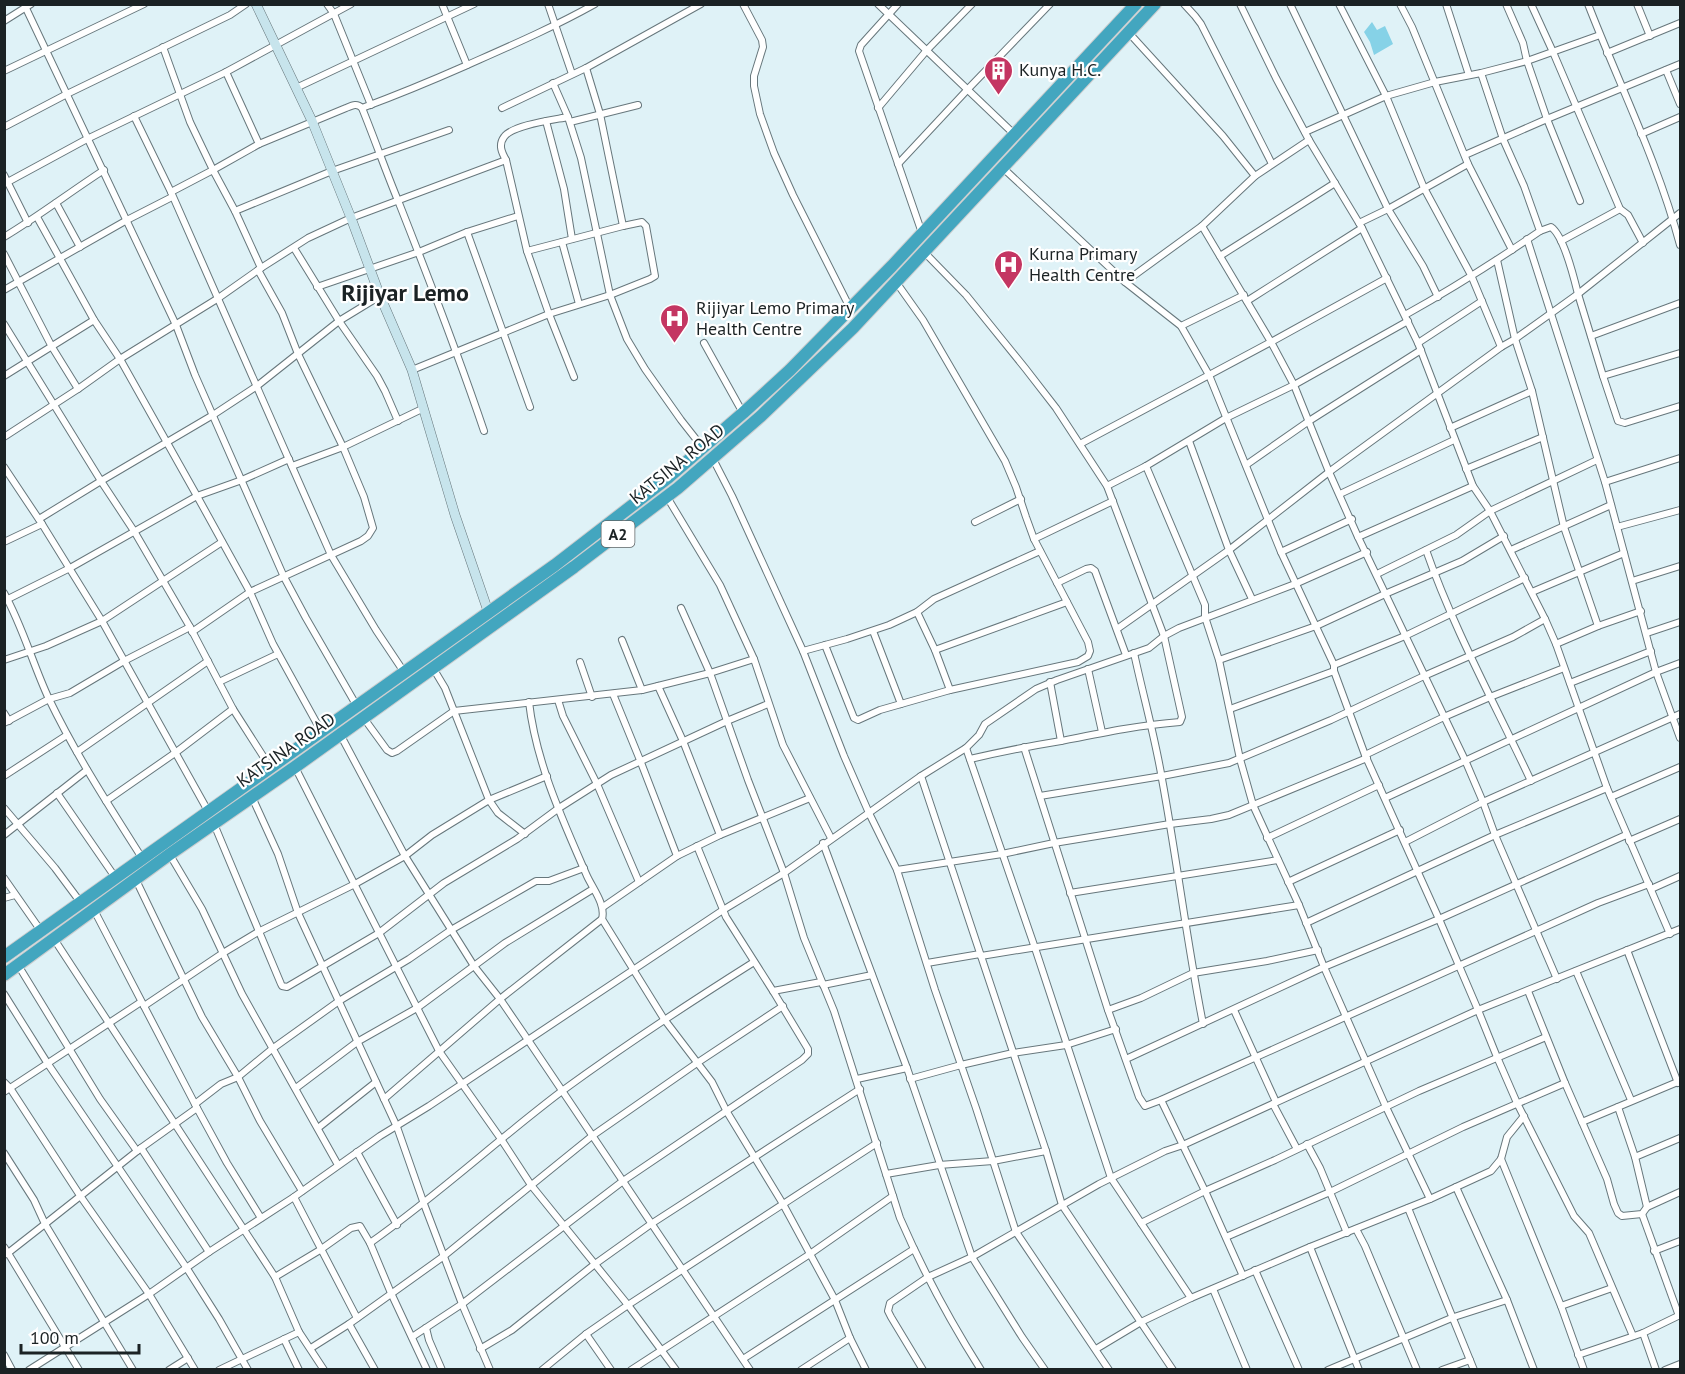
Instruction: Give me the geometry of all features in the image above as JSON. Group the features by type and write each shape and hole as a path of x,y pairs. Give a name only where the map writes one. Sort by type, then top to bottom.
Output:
{"highway":[{"name":"KATSINA ROAD","path":"4,957 618,517 703,448 790,370 850,309 1136,4"},
{"name":"KATSINA ROAD","path":"4,975 628,527 713,459 853,328 1155,4"}],"street":[{"path":"4,71 144,4"},
{"path":"4,128 67,94 230,15 246,4"},
{"path":"256,4 312,121 380,296 412,370 455,515 488,611"},
{"path":"327,4 334,14 371,105"},
{"path":"6,184 87,139 226,72 351,4"},
{"path":"442,4 466,65"},
{"path":"296,88 474,4"},
{"path":"548,4 572,74"},
{"path":"362,108 401,95 555,27 595,4"},
{"path":"502,108 586,68 701,4"},
{"path":"743,4 762,40 763,47 754,76 760,114 793,195 850,309"},
{"path":"878,4 1015,134"},
{"path":"898,4 859,49 922,233"},
{"path":"878,108 927,50 972,4"},
{"path":"898,164 1050,4"},
{"path":"1184,4 1201,24 1272,164"},
{"path":"1240,4 1309,140 1361,226 1420,347 1473,486 1504,536 1556,644 1607,788 1670,934"},
{"path":"1290,4 1388,209 1419,258 1438,297"},
{"path":"1340,4 1386,96 1424,188 1471,275 1501,347"},
{"path":"1401,4 1468,164 1512,250"},
{"path":"1446,4 1469,75"},
{"path":"1506,4 1523,43 1547,119 1580,201"},
{"path":"1531,4 1620,209 1628,215 1643,243"},
{"path":"1588,4 1641,134 1673,218 1680,245"},
{"path":"1636,4 1650,36"},
{"path":"4,21 27,6 87,139 104,170 176,325 284,576 356,705 387,750 392,753 397,751 454,711 642,690 754,659"},
{"path":"1607,53 1680,23"},
{"path":"1129,33 1224,135 1256,176"},
{"path":"1305,132 1386,96 1527,61 1600,36"},
{"path":"4,713 7,722 50,699 70,693 124,661 191,629 250,591 368,536 373,528 364,497 343,447 298,354 236,211 213,171 190,122 163,47"},
{"path":"1465,155 1621,87 1680,64"},
{"path":"586,68 600,114 623,226"},
{"path":"1666,70 1680,104"},
{"path":"226,72 259,144"},
{"path":"1481,73 1503,139 1524,186 1540,231"},
{"path":"553,83 569,119 581,158 610,295 627,339 681,420 703,448"},
{"path":"4,290 259,144 312,121 359,105 381,153 419,252 484,431"},
{"path":"574,377 527,251 501,145 504,137 512,130 638,105"},
{"path":"134,116 172,194 331,555 404,672"},
{"path":"1641,134 1680,117"},
{"path":"546,122 564,189 572,239"},
{"path":"236,211 332,171 449,130"},
{"path":"1125,282 1202,226 1256,176 1309,140"},
{"path":"4,437 308,238 351,218 506,160"},
{"path":"1181,326 1245,298 1388,209 1468,164"},
{"path":"1003,168 1125,282 1181,326 1209,375 1281,552 1334,668 1366,756 1439,919 1497,1057 1574,1216 1589,1233 1633,1336"},
{"path":"4,237 37,218 104,170"},
{"path":"4,175 6,184 28,223"},
{"path":"1220,256 1335,183"},
{"path":"56,203 80,247"},
{"path":"1562,241 1620,209"},
{"path":"1117,629 1229,550 1329,472 1501,347 1578,294 1680,213"},
{"path":"317,287 419,252 467,232 518,216"},
{"path":"37,218 94,320 120,359 250,591 278,654 321,731"},
{"path":"412,370 549,314 610,295 655,276 646,226 642,222 527,251"},
{"path":"1202,226 1294,385 1358,537 1465,760 1557,979"},
{"path":"1107,486 1146,466 1226,418 1294,385 1406,318 1540,231 1551,227 1557,231 1562,241 1603,376 1616,416 1621,423 1680,406"},
{"path":"467,232 530,407"},
{"path":"1527,239 1605,482 1656,672 1680,738"},
{"path":"562,242 579,304"},
{"path":"294,248 339,321 377,376 398,421"},
{"path":"924,252 966,295 1025,368 1056,408 1107,486 1164,636 1182,719 1180,722 1150,724 1102,732 970,759"},
{"path":"4,254 52,347 78,389"},
{"path":"1497,260 1515,339 1532,391 1564,527 1598,626"},
{"path":"1080,444 1387,278"},
{"path":"825,645 855,719 858,720 880,710 950,690 1071,664 1088,656 1090,651 1088,642 1034,539 1021,499 999,452 923,320 896,282"},
{"path":"4,542 213,415 257,386 339,321 380,296"},
{"path":"1246,465 1420,347 1482,301"},
{"path":"1591,336 1680,303"},
{"path":"4,376 94,320"},
{"path":"4,324 134,531 191,629 233,709 270,766"},
{"path":"704,343 743,413"},
{"path":"1603,376 1680,353"},
{"path":"1450,428 1532,391"},
{"path":"142,858 67,735 6,598 69,568 197,496 291,462 343,447 424,408"},
{"path":"1466,469 1543,436"},
{"path":"1340,494 1454,440"},
{"path":"1189,441 1229,550 1252,599"},
{"path":"1605,482 1680,458"},
{"path":"713,459 803,651 844,756 897,870 1017,1232 1109,1370"},
{"path":"1377,574 1456,535 1490,511 1597,460"},
{"path":"1146,466 1205,605 1205,617 1219,660 1240,759 1253,806 1299,905 1386,1107 1430,1199"},
{"path":"4,467 102,621 208,811"},
{"path":"1358,537 1473,486"},
{"path":"666,497 720,585 754,659 783,745 831,838"},
{"path":"975,522 1021,499"},
{"path":"1034,539 1113,501"},
{"path":"1511,550 1611,506"},
{"path":"1617,527 1680,510"},
{"path":"1281,552 1352,519"},
{"path":"1219,660 1316,626 1462,561 1504,536"},
{"path":"4,660 46,646 102,621 222,542"},
{"path":"1426,550 1470,655 1531,781"},
{"path":"803,651 873,630 917,612 934,599 1040,551"},
{"path":"29,1370 149,1294 380,1136 397,1127 633,969 784,873 823,843 966,748 979,735 985,724 1036,689 1050,682 1149,648 1164,636 1205,617 1295,584 1367,552"},
{"path":"1532,592 1624,553"},
{"path":"1632,581 1680,566"},
{"path":"1057,583 1086,569 1091,568 1095,571 1126,656"},
{"path":"1230,709 1334,668 1525,578"},
{"path":"935,650 1067,602"},
{"path":"681,609 710,673 784,873 804,938 834,1011 900,1218 928,1277 981,1370"},
{"path":"1556,644 1641,611"},
{"path":"917,612 950,690"},
{"path":"1040,796 1162,776 1240,759 1496,645 1545,619"},
{"path":"1647,633 1680,622"},
{"path":"873,630 901,704"},
{"path":"622,640 642,690"},
{"path":"1570,683 1651,651"},
{"path":"1134,653 1162,776 1203,1024"},
{"path":"219,682 278,654"},
{"path":"77,752 208,661"},
{"path":"580,662 592,697"},
{"path":"1385,798 1656,672 1680,663"},
{"path":"433,668 445,688 489,800 498,813 525,834"},
{"path":"897,870 1229,815 1366,756 1444,717 1564,668"},
{"path":"1088,669 1102,732"},
{"path":"1050,682 1060,741"},
{"path":"658,687 683,741 720,835"},
{"path":"613,694 677,856"},
{"path":"558,700 563,716 597,784 639,882"},
{"path":"384,1099 500,999 602,919 603,907 584,868 547,776 534,736 529,702"},
{"path":"213,823 282,986 287,987 379,933 458,874 525,834 559,808 597,784 640,760 768,704"},
{"path":"106,801 176,753 233,709"},
{"path":"1405,842 1483,802 1680,714"},
{"path":"340,734 405,856 474,966 500,999 750,1370"},
{"path":"4,776 67,735"},
{"path":"1024,747 1108,1010 1139,1097 1147,1106 1598,903 1680,876"},
{"path":"966,748 1111,1178 1191,1298"},
{"path":"295,767 439,1051 531,1185 628,1305 676,1370"},
{"path":"1611,797 1680,767"},
{"path":"4,835 87,770"},
{"path":"7,1090 109,1023 185,979 258,932 356,884 405,856 432,835 489,800 547,776"},
{"path":"921,776 1062,1205 1173,1370"},
{"path":"1267,838 1379,785"},
{"path":"1306,922 1495,835 1607,788"},
{"path":"57,794 115,878"},
{"path":"251,796 278,854 298,913 397,1127 462,1304 490,1370"},
{"path":"603,907 677,856 720,835 810,798"},
{"path":"4,808 19,823 81,903"},
{"path":"1126,1059 1324,967 1628,838 1680,819"},
{"path":"1288,882 1400,830"},
{"path":"823,843 910,1079 972,1257 1022,1337 1046,1370"},
{"path":"412,1337 462,1304 623,1181 727,1112 808,1054 808,1049 783,1006 723,910 696,846"},
{"path":"170,854 202,909 272,1049 338,1165"},
{"path":"1070,893 1278,860"},
{"path":"80,1370 6,1252 81,1197 139,1149 175,1124 222,1084 237,1077 339,1001 451,930 536,881 549,881 584,868"},
{"path":"4,878 41,932"},
{"path":"135,879 202,1017 302,1191"},
{"path":"296,1088 357,1042 417,1008 505,943 593,889"},
{"path":"4,898 15,895"},
{"path":"927,963 1035,948 1299,905"},
{"path":"94,910 196,1106 261,1218"},
{"path":"602,919 664,1019 712,1082 836,1300 850,1338 866,1370"},
{"path":"923,1370 891,1317 888,1306 928,1277 972,1257 1111,1178 1165,1151 1183,1145 1478,1010 1679,930 1680,938"},
{"path":"54,939 274,1277 299,1332 324,1370"},
{"path":"1108,1010 1141,999 1193,973 1318,950"},
{"path":"1582,1122 1679,1082 1627,950"},
{"path":"370,1244 424,1204 562,1092 664,1019 754,962"},
{"path":"18,965 100,1099 139,1149 209,1252"},
{"path":"1576,971 1631,1100"},
{"path":"773,991 872,975"},
{"path":"1528,991 1618,1213 1622,1216 1642,1214 1647,1207 1680,1192"},
{"path":"4,994 48,1064 186,1268 248,1370"},
{"path":"311,1348 349,1324 444,1256 592,1136 783,1006"},
{"path":"1234,1010 1297,1149"},
{"path":"910,1079 1013,1053 1066,1045 1116,1029"},
{"path":"1141,1223 1386,1107 1546,1037"},
{"path":"857,1079 906,1068"},
{"path":"4,1082 7,1090 149,1294 195,1370"},
{"path":"318,1128 376,1082"},
{"path":"1226,1237 1408,1155 1517,1102 1565,1083"},
{"path":"480,1348 512,1330 595,1264 651,1224 860,1089"},
{"path":"1161,1100 1243,1276"},
{"path":"1618,1107 1635,1157 1647,1207"},
{"path":"1096,1349 1141,1322 1191,1298 1430,1199 1491,1171 1502,1159 1507,1137 1524,1116"},
{"path":"1635,1157 1680,1138"},
{"path":"543,1369 586,1334 628,1305 877,1143"},
{"path":"1307,1144 1320,1168 1347,1233"},
{"path":"886,1174 939,1165 993,1161 1046,1151"},
{"path":"357,1152 397,1224"},
{"path":"4,1154 34,1200 45,1224 134,1370"},
{"path":"1502,1159 1584,1370"},
{"path":"1456,1187 1507,1300 1534,1370"},
{"path":"631,1370 810,1254 893,1196"},
{"path":"294,1197 357,1318"},
{"path":"1408,1208 1474,1370"},
{"path":"1578,1355 1643,1333 1680,1316 1642,1214"},
{"path":"274,1277 355,1226 360,1226 428,1370"},
{"path":"1356,1229 1417,1370"},
{"path":"1654,1251 1680,1241"},
{"path":"1310,1247 1359,1370"},
{"path":"743,1359 914,1249"},
{"path":"1255,1270 1299,1370"},
{"path":"1561,1306 1612,1288"},
{"path":"1213,1289 1247,1370"},
{"path":"1329,1370 1454,1317 1507,1300"},
{"path":"349,1324 375,1370"},
{"path":"426,1328 442,1370"},
{"path":"219,1370 299,1332"},
{"path":"1643,1333 1656,1370"},
{"path":"586,1334 610,1370"},
{"path":"804,1369 850,1338"},
{"path":"284,1339 300,1370"},
{"path":"4,1355 12,1370"},
{"path":"169,1370 188,1358"},
{"path":"1442,1370 1470,1360"},
{"path":"1665,1370 1679,1366"}],"shaded area":[{"path":"1372,22 1377,30 1385,26 1393,44 1374,55 1364,32"}],"place":[{"name":"Kunya H.C.","path":"998,96"},
{"name":"Kurna Primary Health Centre","path":"1008,290"},
{"name":"Rijiyar Lemo Primary Health Centre","path":"675,344"}],"district":[{"name":"Rijiyar Lemo","path":"405,293"}]}
